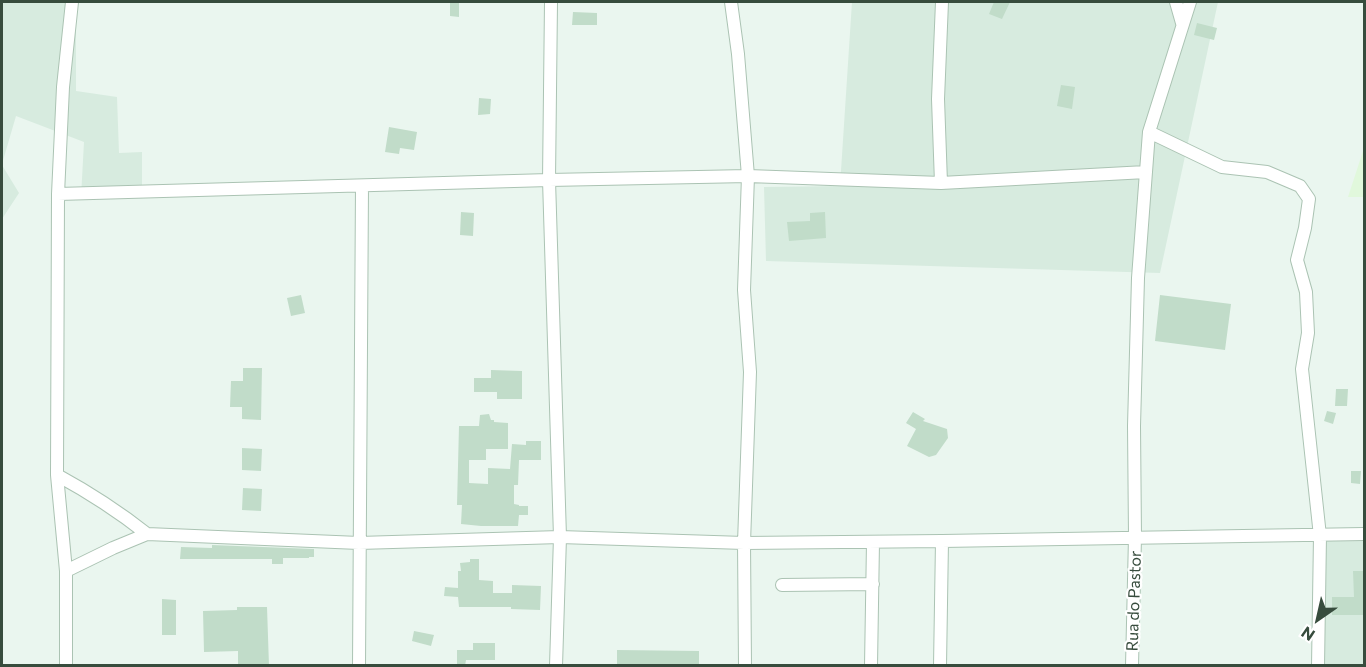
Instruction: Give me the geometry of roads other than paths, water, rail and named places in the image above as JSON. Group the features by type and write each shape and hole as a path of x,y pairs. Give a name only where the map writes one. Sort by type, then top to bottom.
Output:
{"street":[{"path":"66,666 66,571 57,475 58,194 63,87 72,2"},
{"path":"550,2 549,180 560,537 556,666"},
{"path":"731,2 738,54 748,176 744,290 750,372 744,543 745,666"},
{"path":"941,183 938,99 942,2"},
{"path":"1176,2 1182,23"},
{"name":"Rua do Pastor","path":"1132,666 1135,537 1134,414 1138,278 1149,132 1190,2"},
{"path":"1149,132 1222,167 1267,172 1300,186 1309,199 1297,260 1306,292 1308,333 1302,369 1320,536 1318,666"},
{"path":"58,194 748,176 941,183 1146,172"},
{"path":"359,666 362,186"},
{"path":"57,475 118,511 147,534"},
{"path":"66,571 147,534 359,543 560,537 744,543 942,542 1365,534"},
{"path":"871,666 873,542"},
{"path":"940,666 942,542"},
{"path":"782,585 873,584"}]}
